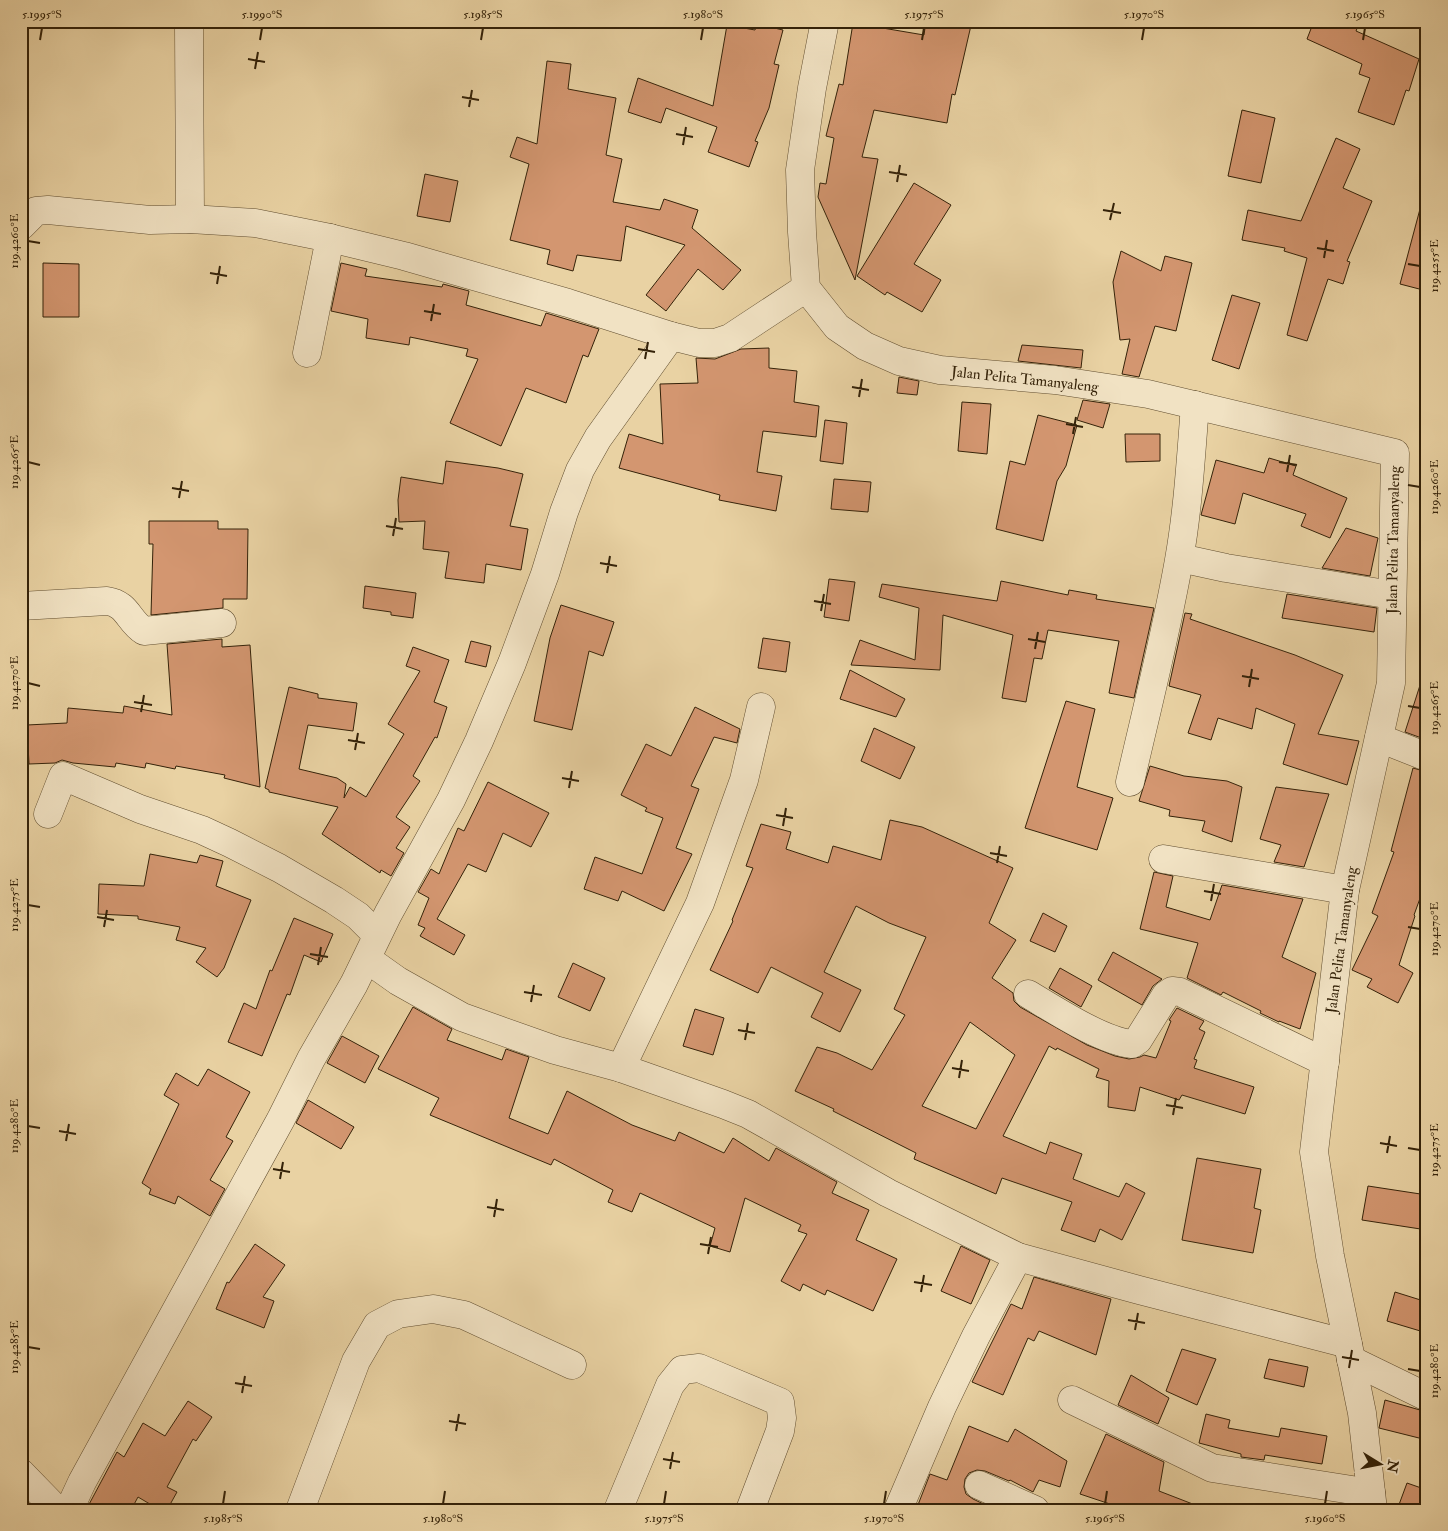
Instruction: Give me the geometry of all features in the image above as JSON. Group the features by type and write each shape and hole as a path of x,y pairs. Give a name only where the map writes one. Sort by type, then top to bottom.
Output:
{"street":[{"path":"21,226 36,211 48,210 150,220 190,219 255,223 330,238 404,256 568,303 671,336 699,343 715,342 730,338 806,288 800,170 812,88 825,21"},
{"path":"189,26 190,219"},
{"path":"307,353 330,238"},
{"name":"Jalan Pelita Tamanyaleng","path":"806,288 837,327 865,346 899,361 940,370 1098,385 1148,394 1394,453 1390,683 1345,890 1314,1152 1330,1256 1362,1413 1372,1502"},
{"path":"69,1510 86,1474 282,1119 311,1059 451,800 479,741 512,663 580,470 598,438 671,336"},
{"path":"1130,782 1180,558 1190,473 1195,405"},
{"path":"1180,558 1226,568 1392,596"},
{"path":"21,606 115,602 121,605 138,628 148,632 222,624"},
{"path":"621,1068 700,903 744,780 761,707"},
{"path":"1379,738 1427,757"},
{"path":"48,814 63,776 140,809 202,830 279,868 358,916 372,947 398,981 462,1017 555,1050 621,1068 748,1114 888,1193 1018,1256 1350,1352 1427,1397"},
{"path":"1163,859 1345,890"},
{"path":"1028,994 1076,1022 1107,1036 1132,1044 1138,1040 1166,995 1172,991 1180,992 1325,1062"},
{"path":"898,1510 946,1398 1018,1256"},
{"path":"300,1510 356,1361 377,1325 391,1317 398,1314 433,1309 464,1315 572,1364"},
{"path":"618,1510 670,1385 682,1370 699,1368 780,1402 782,1418 780,1431 750,1510"},
{"path":"1072,1400 1212,1468 1372,1502"},
{"path":"21,1473 57,1510"},
{"path":"979,1485 1035,1510"}],"building":[{"path":"926,21 972,21 955,95 952,94 947,123 874,110 862,157 878,159 855,280 818,197 820,183 826,184 834,138 826,136 839,84 843,85 853,23 924,35"},
{"path":"1314,21 1360,21 1356,31 1419,59 1409,91 1406,90 1394,125 1358,112 1370,78 1359,74 1362,64 1307,39"},
{"path":"757,24 783,30 774,64 779,65 769,108 755,141 758,142 749,167 708,152 717,127 666,108 661,123 628,112 638,78 713,106 727,25 755,30"},
{"path":"547,61 571,64 568,89 616,98 606,155 622,159 613,202 660,210 664,199 698,210 692,228 741,270 723,290 698,269 666,311 646,295 685,245 626,226 621,261 577,255 573,271 547,264 550,250 510,240 529,164 510,157 517,137 537,144"},
{"path":"1242,110 1275,118 1261,183 1228,176"},
{"path":"1336,138 1360,149 1343,188 1372,201 1347,261 1350,262 1343,284 1328,279 1307,341 1287,335 1307,258 1284,251 1285,248 1242,240 1248,210 1301,221"},
{"path":"425,174 458,181 450,222 417,216"},
{"path":"914,183 951,205 914,264 941,280 922,312 887,292 885,295 857,276"},
{"path":"1420,209 1427,210 1427,291 1400,284"},
{"path":"1121,251 1161,271 1165,256 1192,263 1176,331 1155,326 1139,377 1122,374 1130,339 1120,340 1113,282"},
{"path":"43,263 79,264 79,317 43,317"},
{"path":"341,263 367,269 365,276 442,287 443,284 469,291 466,305 541,326 546,313 599,329 588,357 583,355 566,403 526,388 501,446 450,423 478,359 466,356 468,349 410,337 409,345 366,338 368,319 331,311"},
{"path":"1232,295 1260,303 1239,369 1212,360"},
{"path":"1022,345 1083,350 1081,368 1018,361"},
{"path":"769,348 769,368 797,371 794,402 819,406 816,437 763,431 757,472 782,476 776,511 719,500 720,495 619,468 629,434 663,444 660,384 698,383 696,358 715,359 741,349"},
{"path":"899,377 919,381 917,395 897,393"},
{"path":"1083,400 1110,404 1103,428 1077,420"},
{"path":"962,402 991,404 987,454 958,451"},
{"path":"1038,415 1077,425 1066,466 1057,481 1043,541 996,529 1010,461 1025,465"},
{"path":"825,420 847,423 843,464 820,461"},
{"path":"1125,434 1160,434 1160,461 1126,462"},
{"path":"1269,458 1296,466 1293,475 1347,498 1330,538 1301,526 1306,514 1243,493 1235,524 1201,515 1216,460 1264,473"},
{"path":"446,461 498,468 523,474 510,526 528,529 521,570 486,564 484,583 445,578 449,552 423,549 425,521 399,522 398,500 401,477 443,484"},
{"path":"834,479 871,482 868,512 831,509"},
{"path":"149,521 218,521 218,529 248,529 247,599 223,599 223,608 151,615 153,544 149,544"},
{"path":"1346,528 1378,538 1370,576 1322,568"},
{"path":"829,579 855,582 849,621 824,617"},
{"path":"1001,581 1068,595 1069,590 1097,595 1096,599 1154,608 1134,698 1109,693 1119,641 1048,630 1042,659 1034,658 1026,702 1002,698 1013,635 943,615 940,670 851,665 860,640 915,660 919,608 879,597 882,584 997,601"},
{"path":"365,586 416,593 413,618 391,615 391,612 363,608"},
{"path":"1287,594 1377,608 1374,632 1282,618"},
{"path":"561,605 614,622 603,656 589,651 572,730 534,721 550,638"},
{"path":"1185,613 1192,614 1190,619 1295,655 1343,675 1318,734 1359,741 1347,785 1283,764 1295,724 1256,708 1252,729 1218,718 1211,740 1188,733 1201,695 1169,686"},
{"path":"763,638 790,642 786,672 758,668"},
{"path":"222,639 222,647 250,645 260,787 224,778 225,775 176,766 175,769 146,763 145,768 116,763 115,767 73,763 62,760 55,763 29,764 27,725 67,723 68,708 123,713 124,706 172,715 167,644"},
{"path":"471,641 491,646 486,667 465,662"},
{"path":"413,647 449,660 434,702 447,707 437,738 435,737 413,776 420,781 396,817 410,827 396,848 404,853 391,876 381,870 380,873 322,834 338,807 269,792 265,788 289,687 318,694 318,698 357,703 353,731 308,725 299,769 337,778 346,784 344,798 350,787 366,797 404,734 388,724 420,671 406,666"},
{"path":"850,670 905,699 896,717 840,699"},
{"path":"1422,679 1427,680 1427,740 1405,732"},
{"path":"1066,701 1095,709 1077,787 1113,798 1097,850 1025,828"},
{"path":"695,707 740,729 737,743 714,737 691,786 699,789 676,848 692,854 664,911 622,891 618,901 584,889 595,857 642,874 663,818 645,811 647,808 621,795 646,744 671,756"},
{"path":"874,728 915,747 900,779 861,761"},
{"path":"1150,766 1184,776 1227,781 1242,787 1232,842 1202,831 1205,821 1169,816 1170,810 1139,801"},
{"path":"1413,768 1427,772 1427,879 1399,965 1413,973 1398,1003 1367,987 1372,979 1352,970 1378,916 1372,913 1394,852 1391,851"},
{"path":"488,782 549,813 531,847 503,833 486,872 468,864 437,919 465,935 454,955 420,936 425,928 418,925 429,898 418,892 431,869 439,874 458,828 464,831"},
{"path":"1276,787 1329,794 1304,867 1274,862 1281,845 1260,839"},
{"path":"890,820 922,827 1013,868 989,923 1016,940 992,978 1013,993 1014,1001 1020,1007 1087,1045 1115,1056 1129,1059 1144,1055 1156,1058 1171,1021 1169,1020 1177,1008 1204,1021 1199,1029 1205,1032 1194,1059 1197,1060 1194,1068 1254,1087 1245,1114 1182,1095 1179,1100 1140,1087 1135,1111 1108,1107 1109,1081 1096,1077 1099,1069 1057,1048 1056,1050 1049,1046 1003,1136 1046,1154 1050,1142 1082,1154 1073,1179 1119,1197 1126,1183 1145,1193 1122,1240 1100,1229 1095,1242 1061,1230 1072,1202 1002,1178 996,1194 914,1159 916,1153 833,1111 834,1109 795,1091 817,1047 837,1053 872,1070 905,1015 894,1009 926,937 889,923 856,906 824,972 861,990 840,1032 811,1017 823,993 771,967 758,993 710,970 733,921 753,868 746,866 761,824 791,832 786,849 828,863 833,846 881,860","holes":["970,1022 1015,1055 976,1129 922,1106"]},
{"path":"150,854 197,863 200,855 223,861 216,886 251,900 224,968 217,977 196,962 206,948 176,940 180,927 138,919 138,916 98,914 99,884 144,886"},
{"path":"1154,872 1173,876 1166,907 1210,920 1222,885 1303,899 1282,957 1316,973 1300,1029 1279,1022 1223,992 1221,995 1187,978 1198,943 1140,929"},
{"path":"1043,913 1067,926 1055,952 1030,941"},
{"path":"294,918 333,934 321,962 304,955 290,995 287,994 262,1056 228,1042 244,1003 256,1009 270,970 272,971"},
{"path":"1113,952 1162,979 1153,986 1142,1005 1098,980"},
{"path":"573,963 605,978 590,1011 558,997"},
{"path":"1060,968 1092,986 1081,1007 1049,988"},
{"path":"413,1007 452,1029 447,1040 502,1060 506,1049 529,1057 509,1118 548,1134 567,1091 632,1125 675,1141 679,1132 724,1153 733,1138 769,1161 776,1148 837,1182 832,1193 869,1210 856,1240 897,1259 873,1311 827,1290 825,1295 803,1284 800,1291 781,1281 807,1234 798,1231 801,1225 745,1198 730,1252 710,1246 715,1228 640,1193 632,1212 608,1202 613,1190 554,1159 551,1165 430,1115 439,1098 378,1069"},
{"path":"695,1009 724,1018 713,1055 683,1046"},
{"path":"342,1036 379,1056 365,1083 327,1063"},
{"path":"208,1069 250,1092 226,1137 233,1141 210,1180 225,1189 210,1216 178,1196 175,1204 149,1194 151,1189 142,1183 179,1104 164,1095 176,1073 198,1086"},
{"path":"308,1100 354,1127 341,1149 296,1123"},
{"path":"1197,1158 1261,1169 1254,1208 1261,1210 1253,1253 1182,1240"},
{"path":"1368,1186 1427,1195 1427,1230 1362,1220"},
{"path":"255,1244 285,1265 263,1297 274,1301 264,1328 216,1309 227,1282 229,1283"},
{"path":"961,1246 990,1260 971,1304 941,1291"},
{"path":"1034,1277 1111,1299 1096,1355 1039,1331 1034,1341 1028,1338 1003,1395 972,1382 1011,1304 1022,1309"},
{"path":"1395,1292 1427,1302 1427,1333 1387,1321"},
{"path":"1182,1349 1216,1359 1197,1405 1166,1391"},
{"path":"1269,1359 1308,1367 1304,1387 1264,1378"},
{"path":"1131,1375 1169,1398 1158,1424 1118,1405"},
{"path":"1385,1400 1427,1412 1427,1440 1379,1428"},
{"path":"188,1401 212,1417 196,1441 193,1439 167,1487 177,1492 167,1510 160,1510 138,1497 131,1510 86,1510 117,1452 124,1457 143,1423 165,1436"},
{"path":"1206,1414 1230,1420 1228,1428 1279,1437 1281,1428 1327,1436 1322,1464 1265,1455 1264,1460 1241,1457 1241,1454 1199,1443"},
{"path":"969,1426 1008,1442 1015,1429 1067,1461 1060,1487 1039,1480 1033,1492 1010,1480 977,1470 969,1473 965,1479 964,1487 966,1494 996,1510 916,1510 930,1474 947,1480"},
{"path":"1106,1434 1164,1462 1159,1491 1203,1508 1202,1510 1128,1510 1080,1494"},
{"path":"1407,1483 1427,1490 1427,1510 1397,1510"}]}
